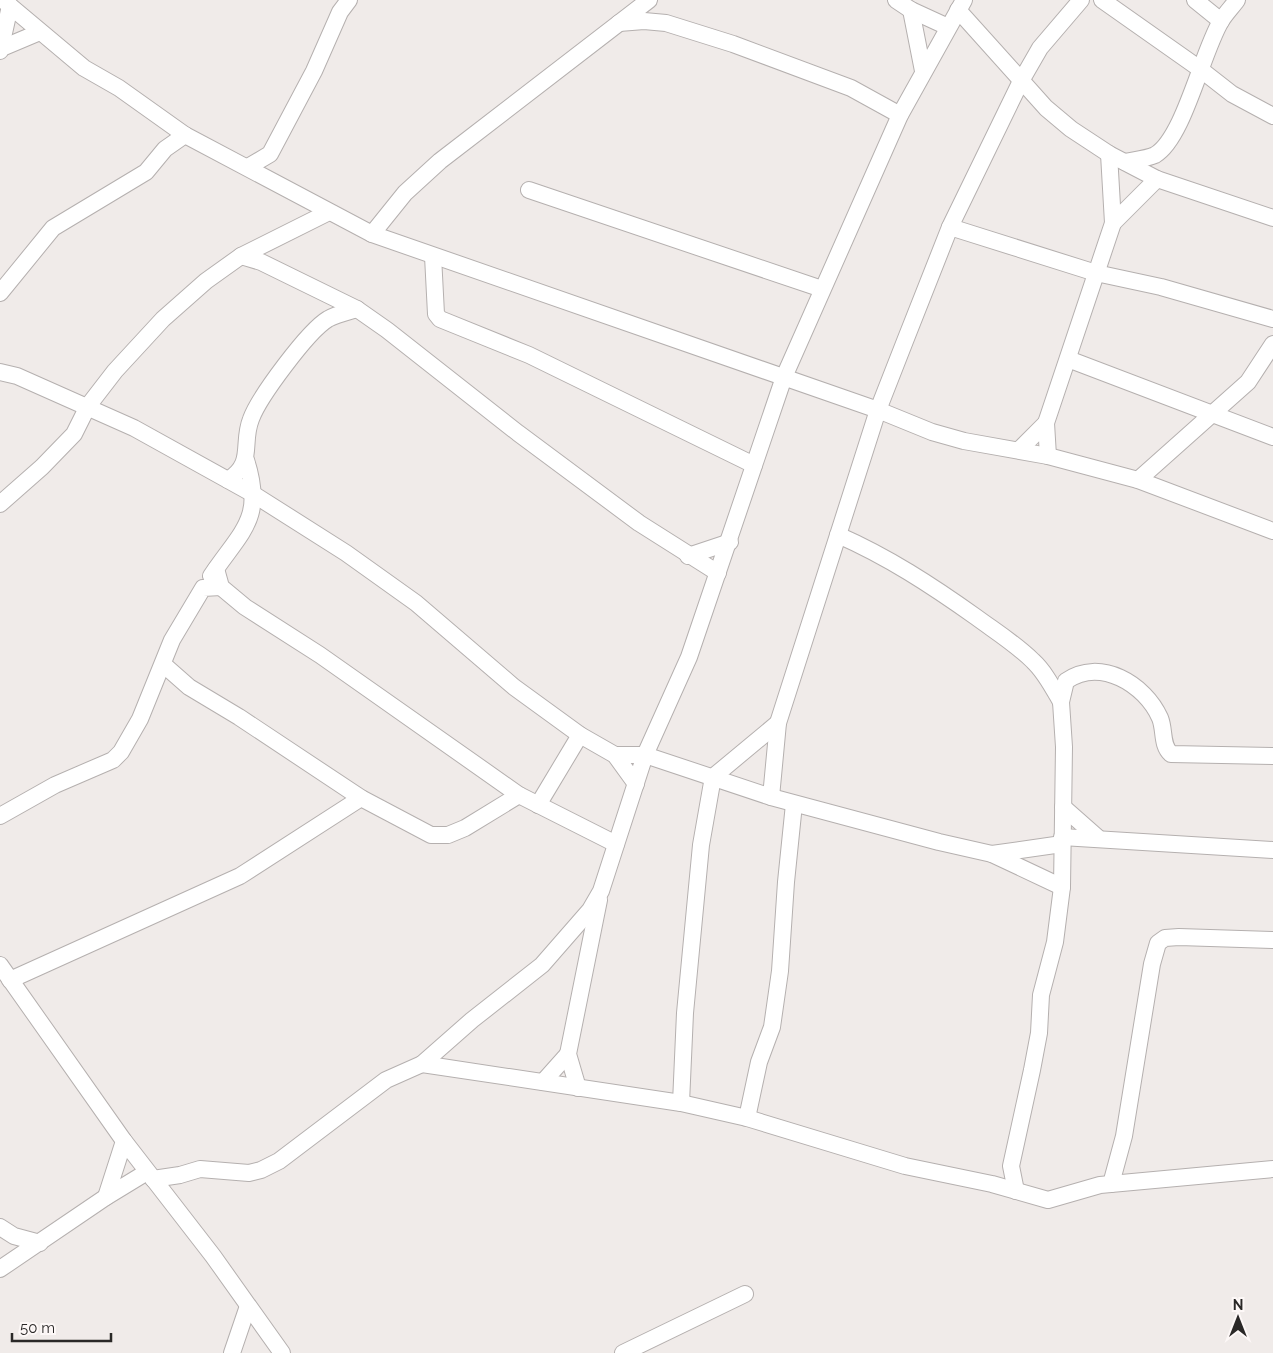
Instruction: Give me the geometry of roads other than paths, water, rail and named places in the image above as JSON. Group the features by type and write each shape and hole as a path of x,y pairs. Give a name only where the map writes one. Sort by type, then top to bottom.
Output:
{"street":[{"path":"248,167 270,154 314,71 340,12 349,0"},
{"path":"372,234 405,193 440,161 649,0"},
{"path":"896,0 911,10 948,27"},
{"path":"771,797 778,723 878,410 950,227 1020,81 1040,48 1081,0"},
{"path":"1102,0 1200,68 1232,94 1271,112"},
{"path":"1195,0 1221,21"},
{"path":"1125,162 1155,154 1176,127 1188,105 1200,68 1221,21 1238,0"},
{"path":"6,3 84,68 119,88 185,135 372,234 432,256 556,296 878,410 932,432 964,441 1048,456 1138,480 1273,530"},
{"path":"1,50 6,3"},
{"path":"578,1088 568,1054 601,891 645,755 689,657 730,542 784,377 900,115 961,5 1020,81 1046,108 1071,129 1109,154 1155,178 1273,218"},
{"path":"911,10 924,70"},
{"path":"618,24 644,20 666,23 733,44 851,88 900,115"},
{"path":"1,50 40,32"},
{"path":"0,293 53,228 67,217 102,200 134,181 151,167 165,149 185,135"},
{"path":"270,154 272,182"},
{"path":"1048,456 1046,424 1113,223 1109,154"},
{"path":"1113,223 1155,178 1155,154"},
{"path":"529,190 822,289"},
{"path":"0,504 42,467 74,434 88,406 115,371 163,319 206,281 241,256 261,254 329,212"},
{"path":"950,227 1096,272 1161,287 1273,319"},
{"path":"261,254 357,309 387,330 518,433 640,523 688,556 718,573"},
{"path":"432,256 436,314 440,319 529,355 754,465"},
{"path":"0,816 55,784 113,760 121,752 140,719 164,665 172,640 203,588 246,526 253,512 253,481 246,460 248,426 257,405 314,329 328,320 357,309"},
{"path":"1138,480 1214,415 1248,382 1273,344"},
{"path":"1068,360 1273,437"},
{"path":"0,372 17,376 134,428 253,494 346,553 416,603 514,687 580,734 615,755 636,784"},
{"path":"1020,450 1046,424"},
{"path":"228,480 237,475 246,460"},
{"path":"838,535 877,552 907,569 1011,643 1034,662 1052,685 1061,702"},
{"path":"688,556 730,542"},
{"path":"216,569 221,587 245,607 320,655 519,795 616,844"},
{"path":"203,588 221,587"},
{"path":"164,665 189,687 239,717 361,798 416,829 431,835 448,835 465,828 519,795"},
{"path":"1016,1191 1011,1166 1034,1061 1041,995 1055,942 1062,887 1064,747 1061,702 1066,681 1086,670 1107,673 1131,683 1156,710 1161,720 1166,750 1170,754 1273,756"},
{"path":"681,1103 685,1013 701,846 713,777 778,723"},
{"path":"538,805 580,734"},
{"path":"615,755 645,755 794,804 992,854 1062,887"},
{"path":"10,980 240,876 361,798"},
{"path":"746,1118 759,1062 772,1027 780,971 794,804"},
{"path":"1063,807 1097,837"},
{"path":"992,854 1062,840 1097,837 1273,850"},
{"path":"0,1269 106,1197 150,1176 180,1175 200,1169 249,1173 261,1170 280,1161 386,1080 422,1064 472,1020 542,965 590,910 601,891"},
{"path":"1112,1184 1124,1136 1150,973 1158,943 1165,938 1179,937 1273,940"},
{"path":"0,965 124,1141 174,1205 282,1353"},
{"path":"543,1082 568,1054"},
{"path":"422,1064 681,1103 746,1118 905,1166 992,1184 1048,1200 1085,1188 1112,1184 1273,1168"},
{"path":"106,1197 124,1141"},
{"path":"992,1184 1011,1166"},
{"path":"174,1205 180,1175"},
{"path":"0,1227 14,1236 40,1243"},
{"path":"623,1353 745,1294"},
{"path":"232,1353 248,1306"}]}
